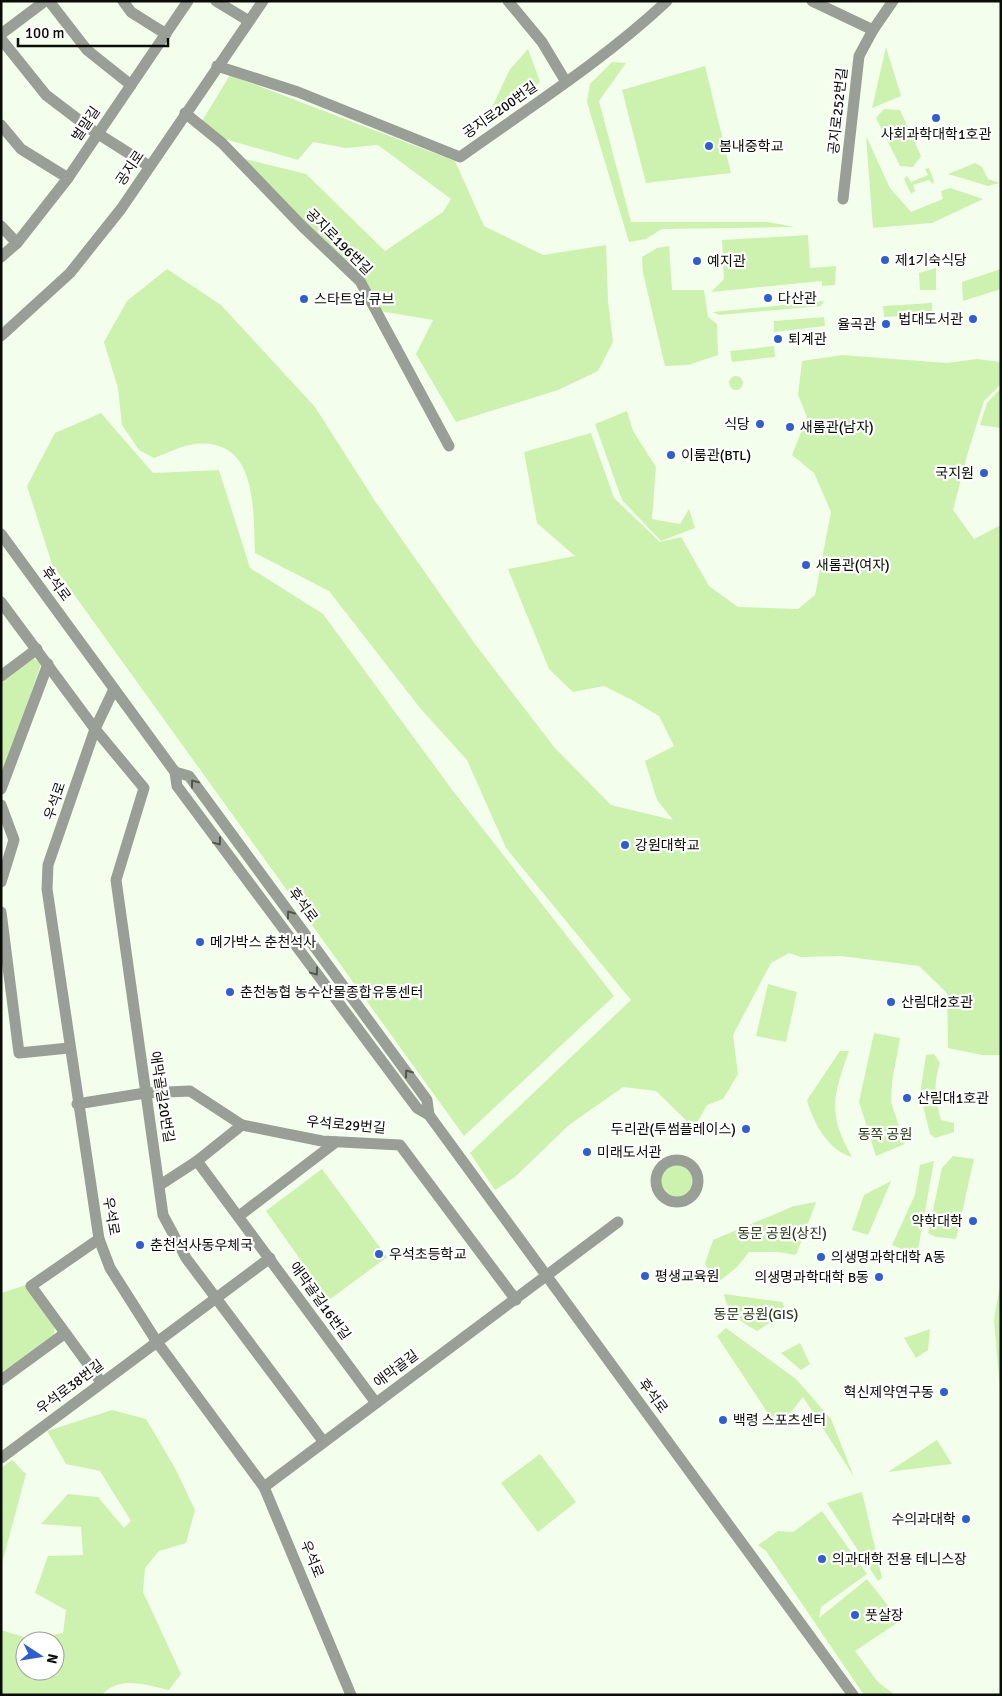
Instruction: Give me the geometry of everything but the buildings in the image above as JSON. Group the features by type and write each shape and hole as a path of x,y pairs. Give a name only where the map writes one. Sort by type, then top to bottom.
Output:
{"street":[{"path":"1,34 45,1"},
{"path":"49,1 87,50 131,85"},
{"path":"123,1 132,12 166,34"},
{"name":"벌말길","path":"1,257 17,243 68,178 97,132 188,1"},
{"path":"216,1 249,21"},
{"name":"공지로","path":"1,336 70,273 121,209 263,1"},
{"path":"508,1 542,42 566,82"},
{"name":"공지로200번길","path":"217,66 298,92 460,157 638,28 666,1"},
{"path":"812,1 873,30"},
{"name":"공지로252번길","path":"844,199 859,56 873,30 893,1"},
{"path":"1,39 46,95 97,132 149,166"},
{"name":"공지로196번길","path":"185,113 222,144 303,227 360,280 449,446"},
{"path":"1,125 21,150 68,178"},
{"path":"1,226 17,243"},
{"name":"후석로","path":"1,534 175,772 189,776 427,1100 429,1115 854,1695"},
{"path":"1,602 95,729"},
{"path":"1,676 36,649"},
{"path":"1,789 48,664"},
{"name":"우석로","path":"114,689 95,729 48,865 47,888 77,1104 99,1239 110,1268 157,1342 264,1487 351,1695"},
{"name":"애막골길20번길","path":"95,729 144,788 116,880 163,1215 186,1258 323,1441"},
{"path":"1,805 14,840 1,882"},
{"path":"1,912 18,1053 69,1048"},
{"name":"우석로29번길","path":"77,1104 145,1093 190,1091 242,1125 336,1142 400,1145 516,1300"},
{"path":"160,1185 197,1161 242,1125"},
{"path":"238,1216 336,1142"},
{"name":"애막골길16번길","path":"197,1161 376,1403"},
{"name":"애막골길","path":"264,1487 618,1222"},
{"path":"99,1239 31,1286 64,1334 101,1382"},
{"name":"우석로38번길","path":"1,1458 270,1258"},
{"path":"1,1380 64,1334"}],"green space":[{"path":"886,47 901,96 872,108"},
{"path":"528,49 540,82 486,128 485,122 510,69"},
{"path":"612,62 626,63 599,101 631,222 768,222 795,227 662,229 646,239 629,242 587,102 590,84"},
{"path":"705,66 731,173 646,183 622,90"},
{"path":"230,75 455,161 484,226 543,255 606,245 608,301 613,342 598,371 558,390 456,422 416,354 433,320 374,310 356,285 225,154 306,174 385,251 443,212 451,199 378,145 346,148 313,142 298,160 211,135 199,126"},
{"path":"884,109 900,110 921,156 913,167 900,166 876,118"},
{"path":"866,136 890,188 911,212 943,199 941,191 950,188 983,199 932,223 873,228"},
{"path":"975,163 982,167 988,179 1000,183 988,186 948,174"},
{"path":"929,168 934,181 933,184 929,180 913,185 915,191 911,194 904,179 907,176 911,182 928,175 925,169"},
{"path":"808,235 810,268 836,266 835,285 822,286 822,281 711,292 724,279 722,240"},
{"path":"669,246 672,290 704,290 708,317 717,324 718,355 688,365 665,366 643,273 642,257 657,248"},
{"path":"936,268 936,290 920,290 919,273"},
{"path":"167,269 221,305 315,407 375,501 475,644 554,747 611,805 673,820 657,800 645,761 674,746 659,716 604,686 573,692 549,669 508,569 575,556 537,523 524,452 591,433 614,498 660,542 681,537 709,586 738,607 798,609 815,595 831,512 814,473 792,455 807,417 798,395 802,361 842,355 947,363 977,359 1001,362 1001,384 984,401 953,510 974,539 1001,525 1001,1055 982,1055 948,1048 947,993 919,966 841,956 801,957 789,953 771,963 733,1035 738,1074 723,1099 707,1105 694,1128 656,1091 623,1087 569,1125 515,1177 495,1190 470,1153 631,1000 506,848 467,760 420,708 329,591 255,553 252,497 248,479 241,464 230,452 215,445 189,445 154,458 139,450 122,425 118,388 104,342 127,301"},
{"path":"1001,269 1001,289 963,301 962,282"},
{"path":"824,301 821,306 719,315 713,312"},
{"path":"932,303 932,314 884,317 883,306"},
{"path":"824,317 825,326 774,332 774,321"},
{"path":"774,346 775,357 732,362 730,351"},
{"path":"736,376 741,378 743,383 741,388 736,390 731,388 729,383 731,378"},
{"path":"1001,388 1001,428 980,425 987,403"},
{"path":"627,411 633,431 656,467 652,519 680,524 689,509 695,528 661,541 622,500 595,424"},
{"path":"101,413 153,473 219,470 250,568 323,614 453,791 614,996 464,1136 52,564 27,486 55,433"},
{"path":"32,657 41,664 4,771 1,770 1,680"},
{"path":"768,984 797,992 786,1042 756,1036"},
{"name":"동쪽 공원","path":"874,1033 900,1038 892,1082 891,1102 905,1144 876,1156 859,1102"},
{"path":"840,1051 849,1051 836,1093 836,1116 844,1141 852,1157 836,1149 823,1135 813,1118 807,1100"},
{"path":"934,1054 940,1063 936,1078 936,1092 941,1120 954,1123 954,1132 935,1138 930,1134 920,1094 926,1055"},
{"path":"953,1156 974,1159 956,1239 936,1237 928,1233 942,1168"},
{"path":"934,1161 917,1255 892,1245 915,1195 920,1165"},
{"path":"676,1164 688,1170 694,1182 688,1194 676,1200 664,1194 658,1182 664,1170"},
{"path":"322,1169 387,1257 329,1300 266,1211"},
{"path":"891,1181 868,1235 852,1230 864,1195"},
{"name":"동문 공원(상진)","path":"816,1202 796,1255 778,1252 749,1252 737,1267 717,1283 705,1264 713,1240 794,1206"},
{"path":"1001,1280 1001,1400 994,1320"},
{"path":"26,1285 55,1327 54,1335 1,1373 1,1293"},
{"name":"동문 공원(GIS)","path":"724,1294 783,1302 785,1313 757,1331 740,1320 732,1312 728,1307"},
{"path":"726,1328 796,1379 831,1419 854,1477 803,1397 791,1412 773,1421 717,1336"},
{"path":"930,1329 928,1350 916,1358 904,1338"},
{"path":"800,1343 810,1364 801,1370 781,1353"},
{"path":"112,1410 146,1419 175,1468 195,1510 186,1543 159,1551 145,1568 143,1592 181,1674 169,1690 142,1684 125,1683 116,1685 102,1695 1,1695 1,1630 15,1634 15,1681 65,1681 65,1631 63,1631 66,1610 35,1593 48,1556 83,1555 81,1527 41,1524 68,1494 98,1497 124,1528 131,1521 100,1471 66,1464 47,1431"},
{"path":"937,1440 952,1464 888,1472"},
{"path":"540,1454 576,1502 538,1532 501,1483"},
{"path":"12,1460 26,1474 1,1567 1,1468"},
{"path":"862,1492 882,1578 878,1581 827,1503"},
{"path":"822,1511 867,1574 821,1607 819,1618 867,1579 900,1621 855,1651 878,1682 895,1695 864,1695 766,1551 758,1545 778,1531 793,1532"}],"place":[{"name":"사회과학대학1호관","path":"936,118"},
{"name":"봄내중학교","path":"709,146"},
{"name":"제1기숙식당","path":"885,260"},
{"name":"예지관","path":"697,261"},
{"name":"다산관","path":"768,298"},
{"name":"스타트업 큐브","path":"304,299"},
{"name":"법대도서관","path":"973,319"},
{"name":"율곡관","path":"886,324"},
{"name":"퇴계관","path":"778,339"},
{"name":"식당","path":"760,424"},
{"name":"새롬관(남자)","path":"790,427"},
{"name":"이룸관(BTL)","path":"671,455"},
{"name":"국지원","path":"984,473"},
{"name":"새롬관(여자)","path":"806,565"},
{"name":"강원대학교","path":"625,845"},
{"name":"메가박스 춘천석사","path":"200,942"},
{"name":"춘천농협 농수산물종합유통센터","path":"230,992"},
{"name":"산림대2호관","path":"891,1002"},
{"name":"산림대1호관","path":"907,1098"},
{"name":"두리관(투썸플레이스)","path":"746,1129"},
{"name":"미래도서관","path":"587,1152"},
{"name":"약학대학","path":"973,1221"},
{"name":"춘천석사동우체국","path":"140,1245"},
{"name":"우석초등학교","path":"379,1254"},
{"name":"의생명과학대학 A동","path":"821,1257"},
{"name":"평생교육원","path":"645,1276"},
{"name":"의생명과학대학 B동","path":"879,1277"},
{"name":"혁신제약연구동","path":"944,1392"},
{"name":"백령 스포츠센터","path":"723,1420"},
{"name":"수의과대학","path":"966,1519"},
{"name":"의과대학 전용 테니스장","path":"822,1559"},
{"name":"풋살장","path":"855,1615"}]}
